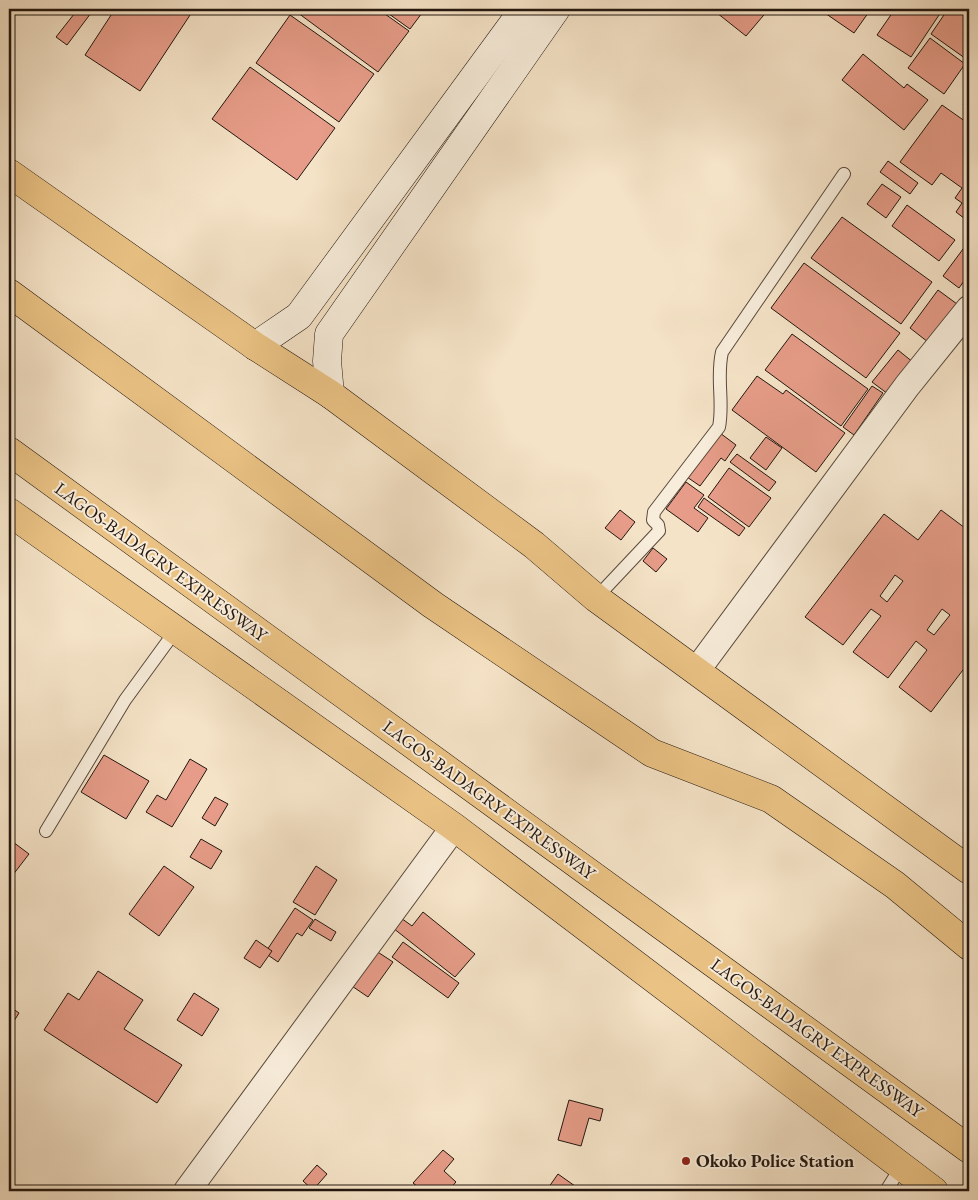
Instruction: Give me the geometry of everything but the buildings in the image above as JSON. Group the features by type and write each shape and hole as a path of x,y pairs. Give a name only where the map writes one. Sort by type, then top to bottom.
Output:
{"main road":[{"path":"9,173 255,346 330,394 526,539 596,598 969,870"},
{"path":"9,294 433,605 652,753 771,799 895,884 969,946"},
{"name":"LAGOS-BADAGRY EXPRESSWAY","path":"9,451 969,1149"},
{"path":"9,512 454,827 934,1191"}],"street":[{"path":"255,346 299,316 524,9"},
{"path":"330,394 327,361 329,334 556,9"},
{"path":"697,670 907,386 969,309"},
{"path":"188,1191 454,827"}],"lane":[{"path":"596,598 659,531 658,525 653,520 654,512 719,427 722,413 719,366 722,352 844,174"},
{"path":"46,831 125,700 176,630"},
{"path":"886,1191 900,1167"}],"place":[{"name":"Okoko Police Station","path":"686,1161"}]}
